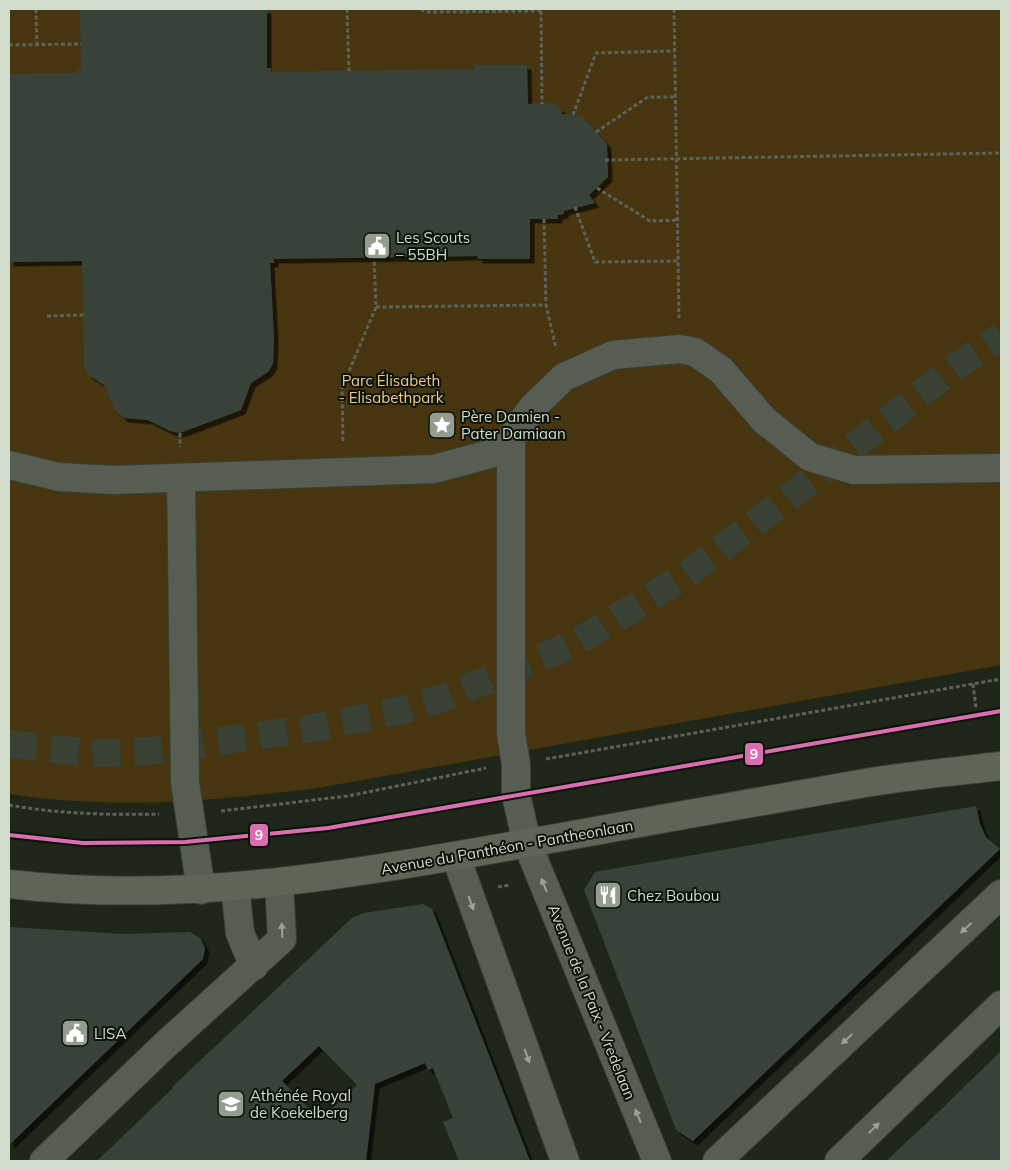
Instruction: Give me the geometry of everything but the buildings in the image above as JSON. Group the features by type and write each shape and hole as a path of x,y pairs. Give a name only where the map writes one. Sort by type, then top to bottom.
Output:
{"main road":[{"name":"Avenue du Panthéon - Pantheonlaan","path":"9,884 50,889 141,892 200,890 279,883 456,857 874,782 1001,766"}],"street":[{"path":"9,465 50,475 86,479 181,478 434,469 490,454 510,438 533,407 564,378 613,355 679,349 695,352 721,370 764,420 810,457 854,470 1001,468"},
{"name":"Avenue de la Paix - Vredelaan","path":"510,438 511,734 516,764 516,795 527,843 657,1161"},
{"path":"181,478 185,782 195,842 200,890"},
{"path":"456,857 565,1161"},
{"path":"44,1161 166,1045 282,939 279,883"},
{"path":"235,887 240,933 254,966"},
{"path":"717,1161 1001,894"},
{"path":"839,1161 1001,1005"}],"path":[{"path":"36,9 37,45"},
{"path":"347,9 348,71"},
{"path":"421,9 426,12 541,10 542,104"},
{"path":"674,9 679,349"},
{"path":"9,45 81,44"},
{"path":"573,115 596,52 674,51"},
{"path":"596,132 648,97 675,97"},
{"path":"605,160 1001,153"},
{"path":"598,188 650,222 677,220"},
{"path":"575,207 595,262 677,261"},
{"path":"544,219 546,304 564,378"},
{"path":"344,472 342,388 376,307 374,257"},
{"path":"376,307 546,304"},
{"path":"47,316 84,315"},
{"path":"973,684 976,708"}],"green space":[{"name":"Parc Élisabeth - Elisabethpark","path":"9,9 1001,9 1001,665 318,788 202,800 125,803 48,799 9,794"}],"tunnel":[{"path":"9,744 90,753 148,751 313,728 402,710 445,697 574,644 683,577 787,499 955,367 1001,336"}],"transit line":[{"name":"9","path":"9,835 83,843 185,842 328,828 1001,711"}],"place":[{"name":"Les Scouts – 55BH","path":"377,246"},
{"name":"Père Damien - Pater Damiaan","path":"442,425"},
{"name":"Chez Boubou","path":"608,895"},
{"name":"LISA","path":"75,1033"},
{"name":"Athénée Royal de Koekelberg","path":"231,1104"}]}
